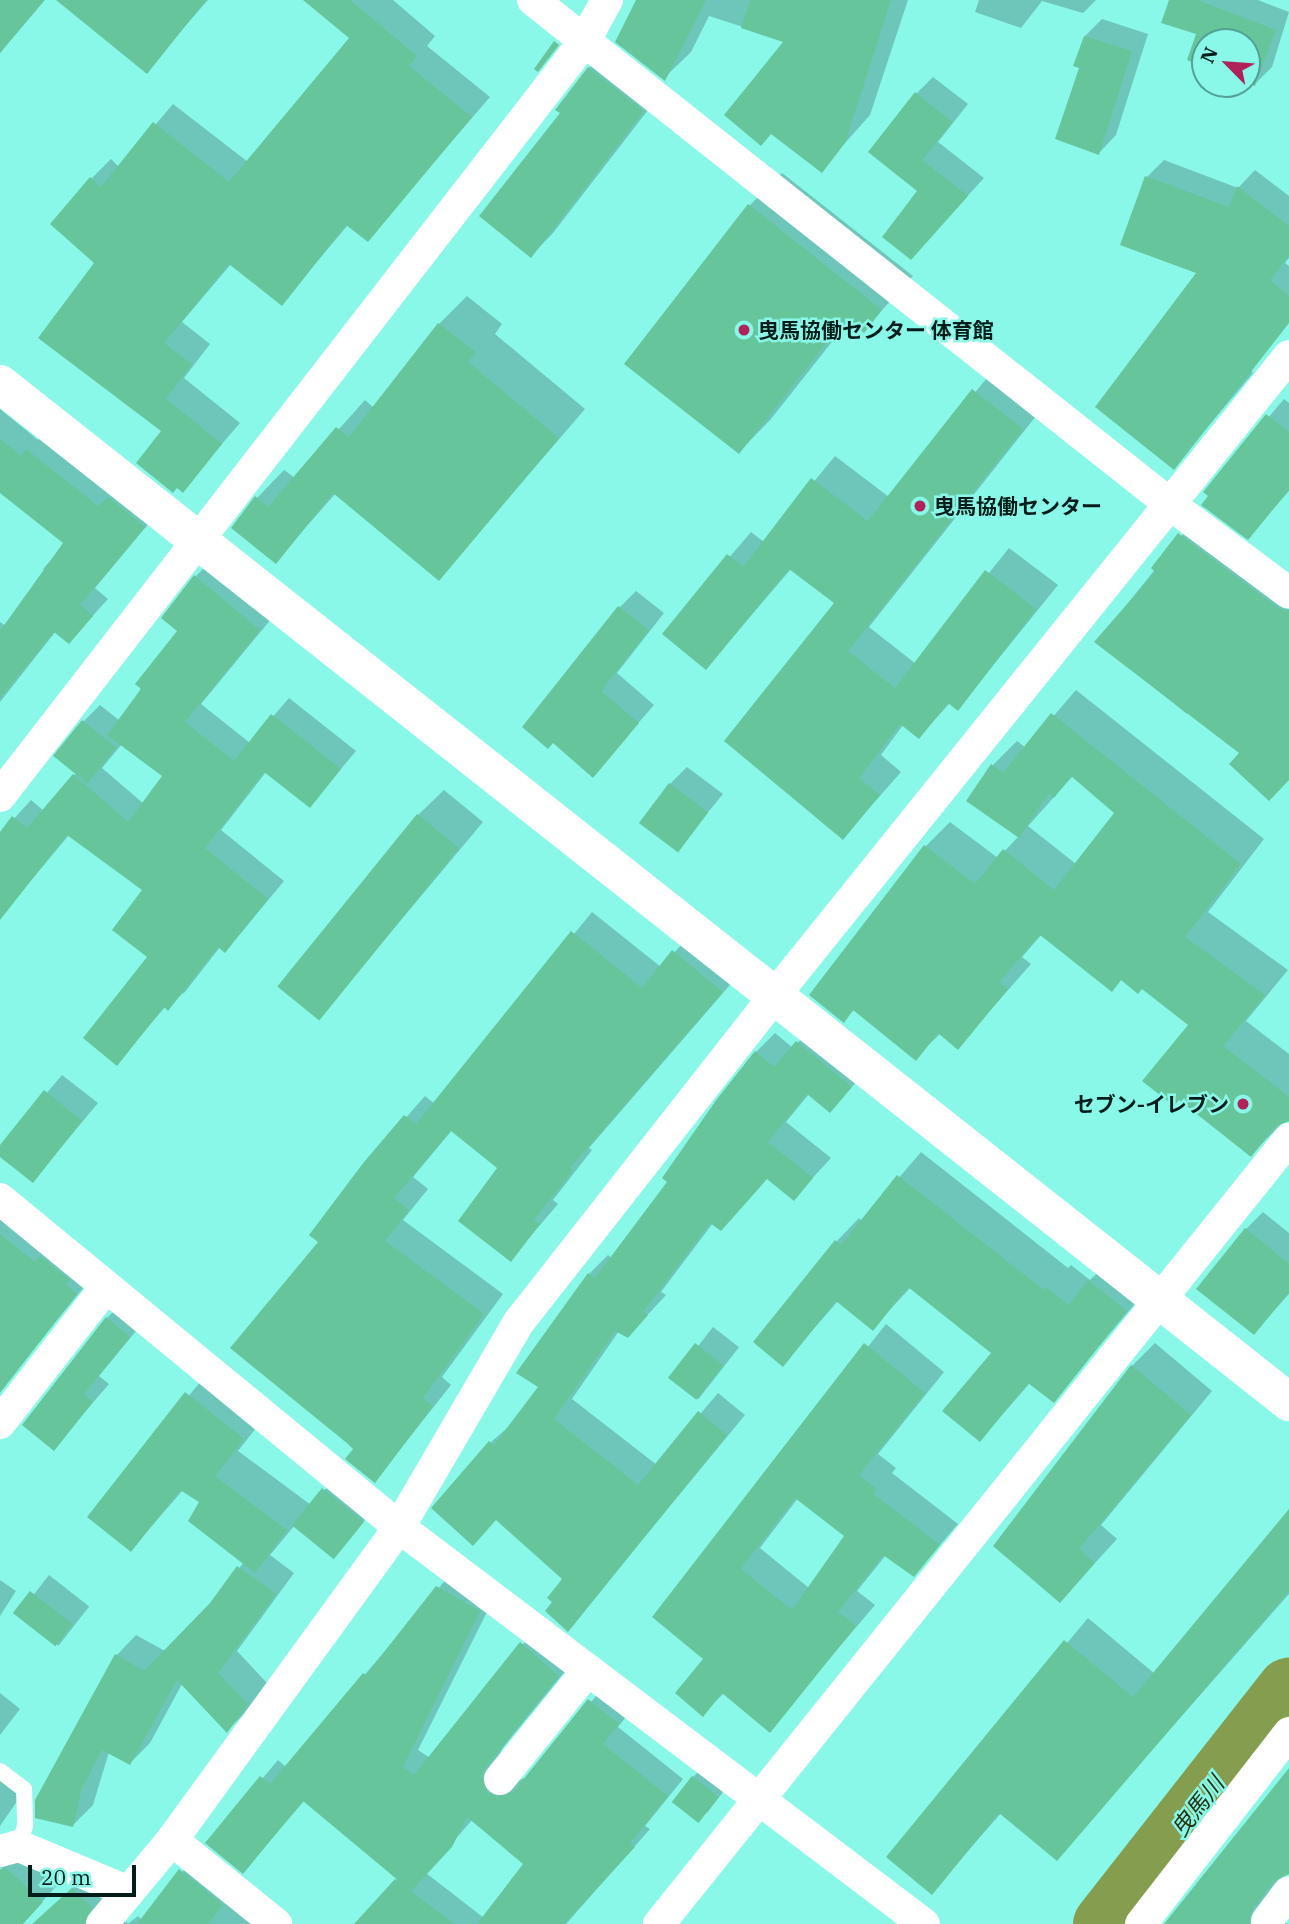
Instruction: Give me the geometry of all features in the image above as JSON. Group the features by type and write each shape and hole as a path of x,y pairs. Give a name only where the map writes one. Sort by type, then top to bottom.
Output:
{"street":[{"path":"533,0 1171,505 1289,593"},
{"path":"0,796 201,541 584,42 607,0"},
{"path":"102,1924 172,1840 399,1527 519,1321 775,995 1289,356"},
{"path":"0,384 775,995 1160,1304 1289,1402"},
{"path":"659,1924 1160,1304 1289,1139"},
{"path":"0,1199 399,1527 924,1924"},
{"path":"0,1423 105,1288"},
{"path":"500,1779 588,1670"},
{"path":"1141,1924 1289,1733"},
{"path":"172,1840 276,1924"},
{"path":"9,1848 129,1892"},
{"path":"1266,1921 1289,1892"}],"lane":[{"path":"0,1772 24,1789 25,1826 9,1848"}],"building":[{"path":"0,0 44,0 0,53"},
{"path":"56,0 206,0 147,74"},
{"path":"303,0 350,0 417,56 409,66 472,117 368,242 346,225 282,306 229,264 164,343 192,364 166,399 222,444 183,493 177,488 173,493 136,463 161,431 38,338 94,263 50,224 90,177 101,187 153,122 229,182 349,38"},
{"path":"636,0 706,0 665,81 615,42"},
{"path":"750,0 891,0 845,143 822,173 771,134 761,146 724,115 783,42 741,28"},
{"path":"1169,0 1197,0 1276,30 1261,70 1261,28 1191,28 1191,32 1161,23"},
{"path":"1084,36 1132,51 1099,155 1055,139 1079,68 1073,66"},
{"path":"554,41 559,45 538,72 534,69"},
{"path":"588,67 644,111 531,258 479,216 560,113 555,110"},
{"path":"915,92 952,122 922,160 968,196 911,260 882,237 917,191 868,152"},
{"path":"1145,176 1229,207 1237,186 1289,226 1289,255 1270,280 1289,296 1289,323 1174,470 1095,407 1196,273 1120,245"},
{"name":"曳馬協働センター 体育館","path":"748,204 882,310 864,333 846,318 739,454 624,364"},
{"path":"438,323 476,352 468,362 559,438 439,581 333,493 276,564 231,528 255,496 268,507 336,427 349,437"},
{"path":"972,389 1023,429 848,651 895,688 985,570 1036,609 958,711 948,703 919,739 900,724 859,778 880,795 843,840 724,741 834,603 789,569 706,670 662,634 727,554 743,567 811,478 868,521"},
{"path":"1266,414 1289,432 1289,490 1248,540 1201,505 1208,496 1203,492"},
{"path":"0,439 21,456 26,449 98,506 108,497 145,527 80,605 93,616 69,644 54,632 0,698 0,631 63,543 0,493"},
{"path":"1178,533 1278,608 1289,611 1289,780 1269,801 1229,764 1239,753 1094,642 1155,572 1151,568"},
{"path":"194,575 260,630 185,722 234,761 271,714 341,769 310,808 264,772 205,848 268,899 225,953 218,947 168,1011 164,1007 117,1066 83,1038 147,957 112,930 142,890 67,835 0,920 0,832 12,816 27,828 73,774 128,822 162,776 107,735 141,689 135,684 177,631 161,618"},
{"path":"618,606 649,630 601,691 639,723 593,778 553,743 548,749 522,727"},
{"path":"1051,713 1241,864 1185,937 1265,995 1223,1046 1289,1097 1289,1121 1275,1127 1251,1157 1179,1100 1174,1106 1142,1081 1188,1025 1142,989 1138,994 1121,980 1112,992 1040,935 999,982 1008,989 958,1050 938,1033 916,1061 853,1010 844,1023 809,995 924,845 975,884 1003,849 1054,890 1114,813 1071,776 1054,798 1049,793 1019,838 966,801 991,764 1003,773"},
{"path":"82,720 116,748 87,783 53,756"},
{"path":"669,783 708,812 678,852 639,823"},
{"path":"417,814 459,848 319,1021 277,987"},
{"path":"571,931 642,988 672,950 723,992 570,1168 573,1170 534,1220 540,1224 511,1262 458,1221 497,1168 451,1131 394,1198 409,1210 385,1241 484,1314 423,1398 433,1406 375,1483 345,1459 353,1449 348,1444 230,1348 318,1242 309,1235 364,1162 404,1115 416,1124"},
{"path":"796,1041 852,1087 830,1113 807,1094 768,1142 813,1178 794,1201 767,1179 721,1231 710,1223 643,1312 648,1315 628,1338 615,1331 554,1419 638,1485 698,1411 727,1435 568,1632 545,1611 552,1602 547,1598 562,1579 496,1520 473,1546 431,1508 489,1441 494,1445 538,1387 516,1373 588,1273 595,1278 667,1182 662,1178 717,1099 755,1051 774,1067"},
{"path":"44,1090 82,1121 33,1183 0,1157 0,1145"},
{"path":"897,1175 1044,1290 1046,1287 1069,1305 1088,1280 1127,1311 1054,1403 1028,1383 980,1442 942,1411 991,1353 908,1287 873,1331 836,1301 783,1367 753,1342 835,1240 841,1245"},
{"path":"1245,1228 1289,1264 1289,1292 1254,1335 1196,1289"},
{"path":"0,1234 35,1262 40,1256 70,1280 66,1285 77,1294 0,1393"},
{"path":"106,1317 130,1337 84,1394 93,1402 54,1451 22,1425"},
{"path":"695,1343 723,1365 696,1400 668,1378"},
{"path":"864,1343 925,1393 859,1475 877,1489 873,1494 940,1545 914,1577 883,1555 838,1612 856,1626 770,1733 722,1693 703,1717 675,1693 703,1659 652,1617","holes":["795,1498 844,1536 792,1610 741,1569"]},
{"path":"1131,1365 1191,1415 1079,1549 1095,1563 1060,1603 993,1546"},
{"path":"185,1392 244,1439 215,1476 287,1530 255,1573 188,1521 199,1502 180,1490 131,1552 87,1517"},
{"path":"322,1488 364,1522 334,1559 292,1525"},
{"path":"1289,1509 1289,1591 1057,1861 999,1813 932,1895 886,1857 1064,1640 1133,1697"},
{"path":"237,1566 276,1594 218,1673 248,1704 227,1733 177,1680 130,1765 102,1750 83,1786 73,1827 35,1818 35,1800 115,1654 144,1671 210,1603"},
{"path":"436,1586 480,1611 403,1767 414,1775 520,1642 559,1676 486,1767 482,1777 488,1793 498,1797 514,1791 588,1699 619,1724 603,1744 668,1796 630,1843 635,1847 564,1924 477,1924 523,1864 467,1817 452,1847 411,1891 303,1801 243,1874 205,1843 260,1776 270,1784 363,1673 366,1675"},
{"path":"30,1591 73,1624 55,1646 13,1613"},
{"path":"1289,1768 1289,1874 1274,1881 1252,1910 1249,1924 1164,1924"},
{"path":"692,1776 719,1797 698,1823 672,1802"},
{"path":"6,1868 43,1902 23,1924 0,1924 0,1869"},
{"path":"179,1869 223,1905 208,1924 137,1924"},
{"path":"395,1879 454,1924 354,1924"},
{"path":"72,1888 92,1907 84,1924 32,1924"}],"waterway":[{"name":"曳馬川","path":"1105,1924 1289,1689"}],"place":[{"name":"曳馬協働センター 体育館","path":"744,330"},
{"name":"曳馬協働センター","path":"920,506"},
{"name":"セブン-イレブン","path":"1243,1104"}]}
